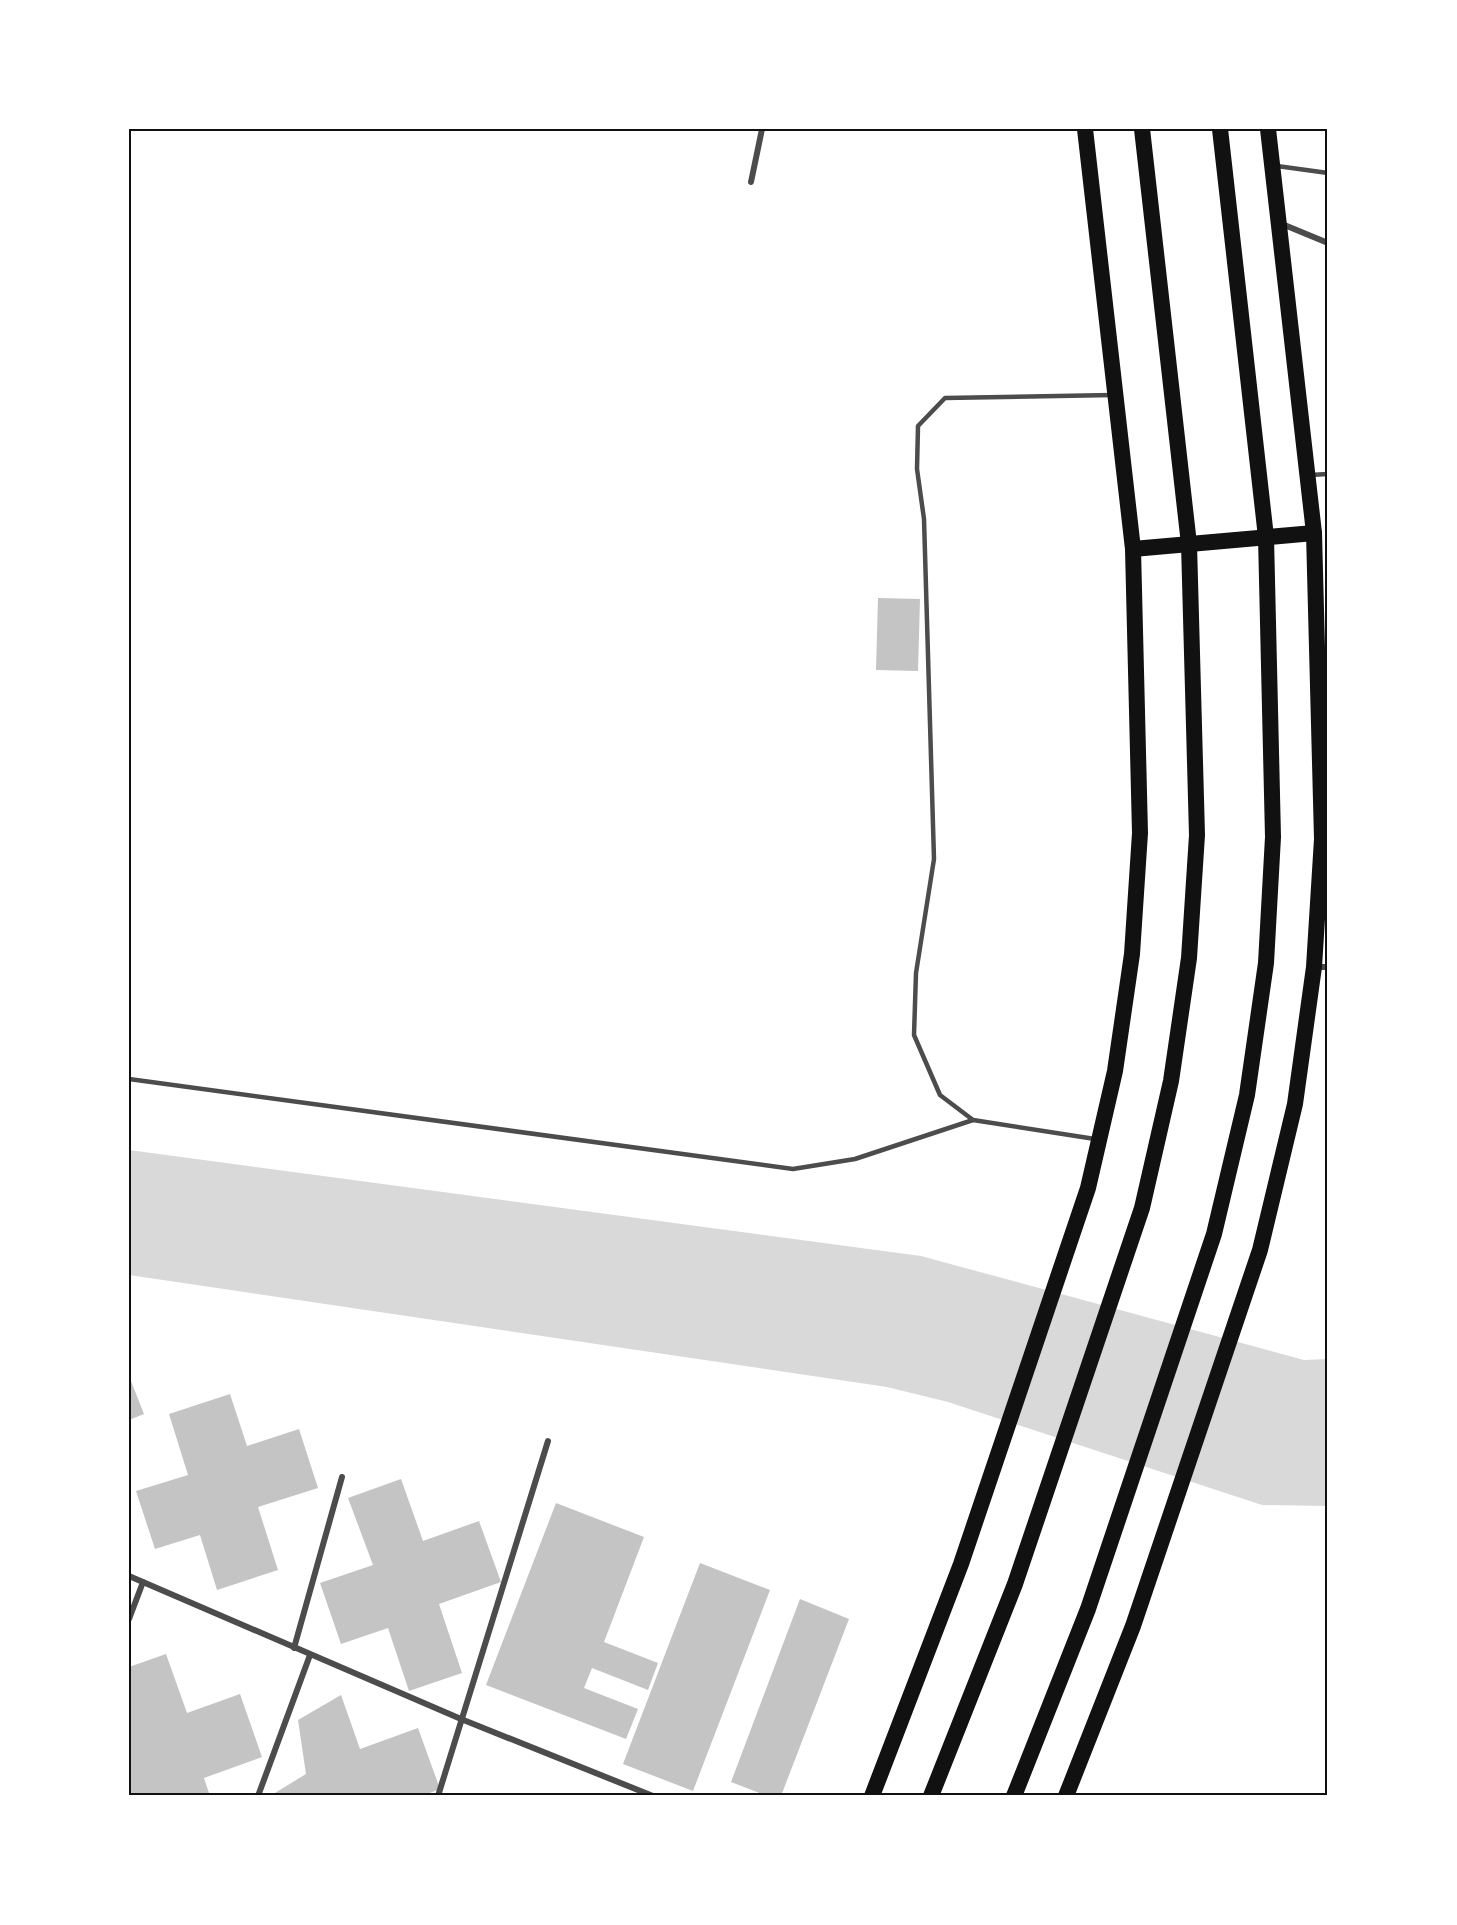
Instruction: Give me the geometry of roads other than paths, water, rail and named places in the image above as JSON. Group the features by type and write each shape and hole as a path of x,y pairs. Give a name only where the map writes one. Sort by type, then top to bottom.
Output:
{"highway":[{"path":"872,1796 961,1564 1088,1188 1115,1071 1132,954 1139,844 1133,549 1085,129"},
{"path":"931,1796 1015,1584 1142,1208 1171,1082 1189,958 1197,835 1189,544 1143,129"},
{"path":"1014,1796 1088,1609 1214,1234 1247,1095 1266,963 1274,837 1266,537 1220,129"},
{"path":"1066,1796 1133,1626 1260,1250 1295,1104 1321,967 1322,839 1314,533 1268,129"},
{"path":"1133,549 1314,533"}],"street":[{"path":"751,182 762,129"},
{"path":"1279,222 1328,243"},
{"path":"438,1796 548,1442"},
{"path":"294,1648 342,1477"},
{"path":"129,1576 461,1719 653,1796"},
{"path":"129,1619 143,1582"},
{"path":"258,1796 310,1654"}],"lane":[{"path":"1272,165 1328,173"},
{"path":"973,1120 940,1095 914,1035 916,973 934,859 924,519 917,469 918,426 945,398 1115,395"},
{"path":"1308,475 1328,474"},
{"path":"129,1079 793,1169 855,1159 973,1120 1100,1139"}]}
